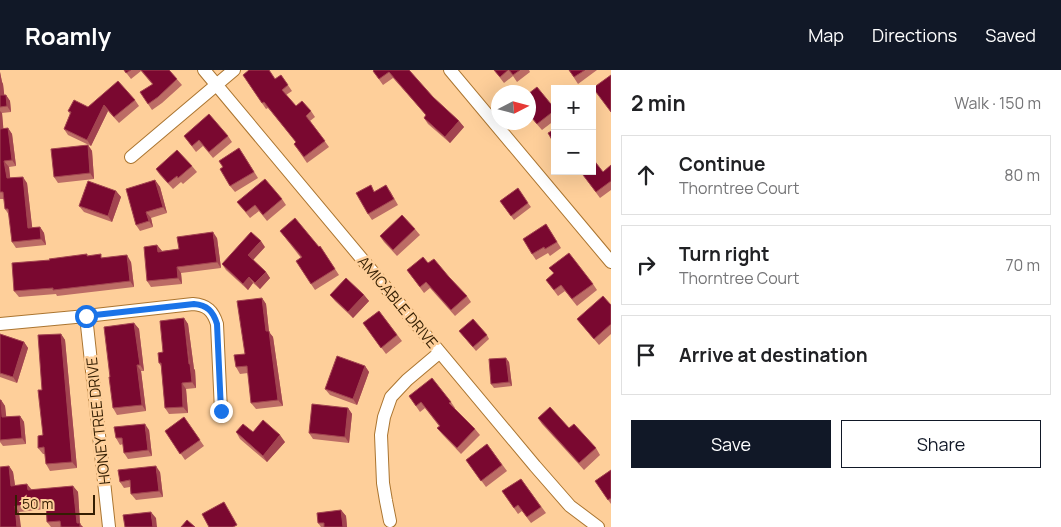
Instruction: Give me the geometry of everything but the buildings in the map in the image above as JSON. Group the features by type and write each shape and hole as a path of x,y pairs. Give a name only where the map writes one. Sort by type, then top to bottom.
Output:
{"street":[{"name":"AMICABLE DRIVE","path":"204,70 534,466 570,506 598,527"},
{"path":"131,157 234,70"},
{"path":"450,70 611,262"},
{"path":"0,324 194,304 202,305 214,314 217,324 221,411"},
{"name":"HONEYTREE DRIVE","path":"86,316 109,527"},
{"path":"390,521 383,483 381,435 384,417 391,397 407,380 440,353"}],"route":[{"path":"86,316 194,304 207,307 214,314 217,324 221,411"}]}
